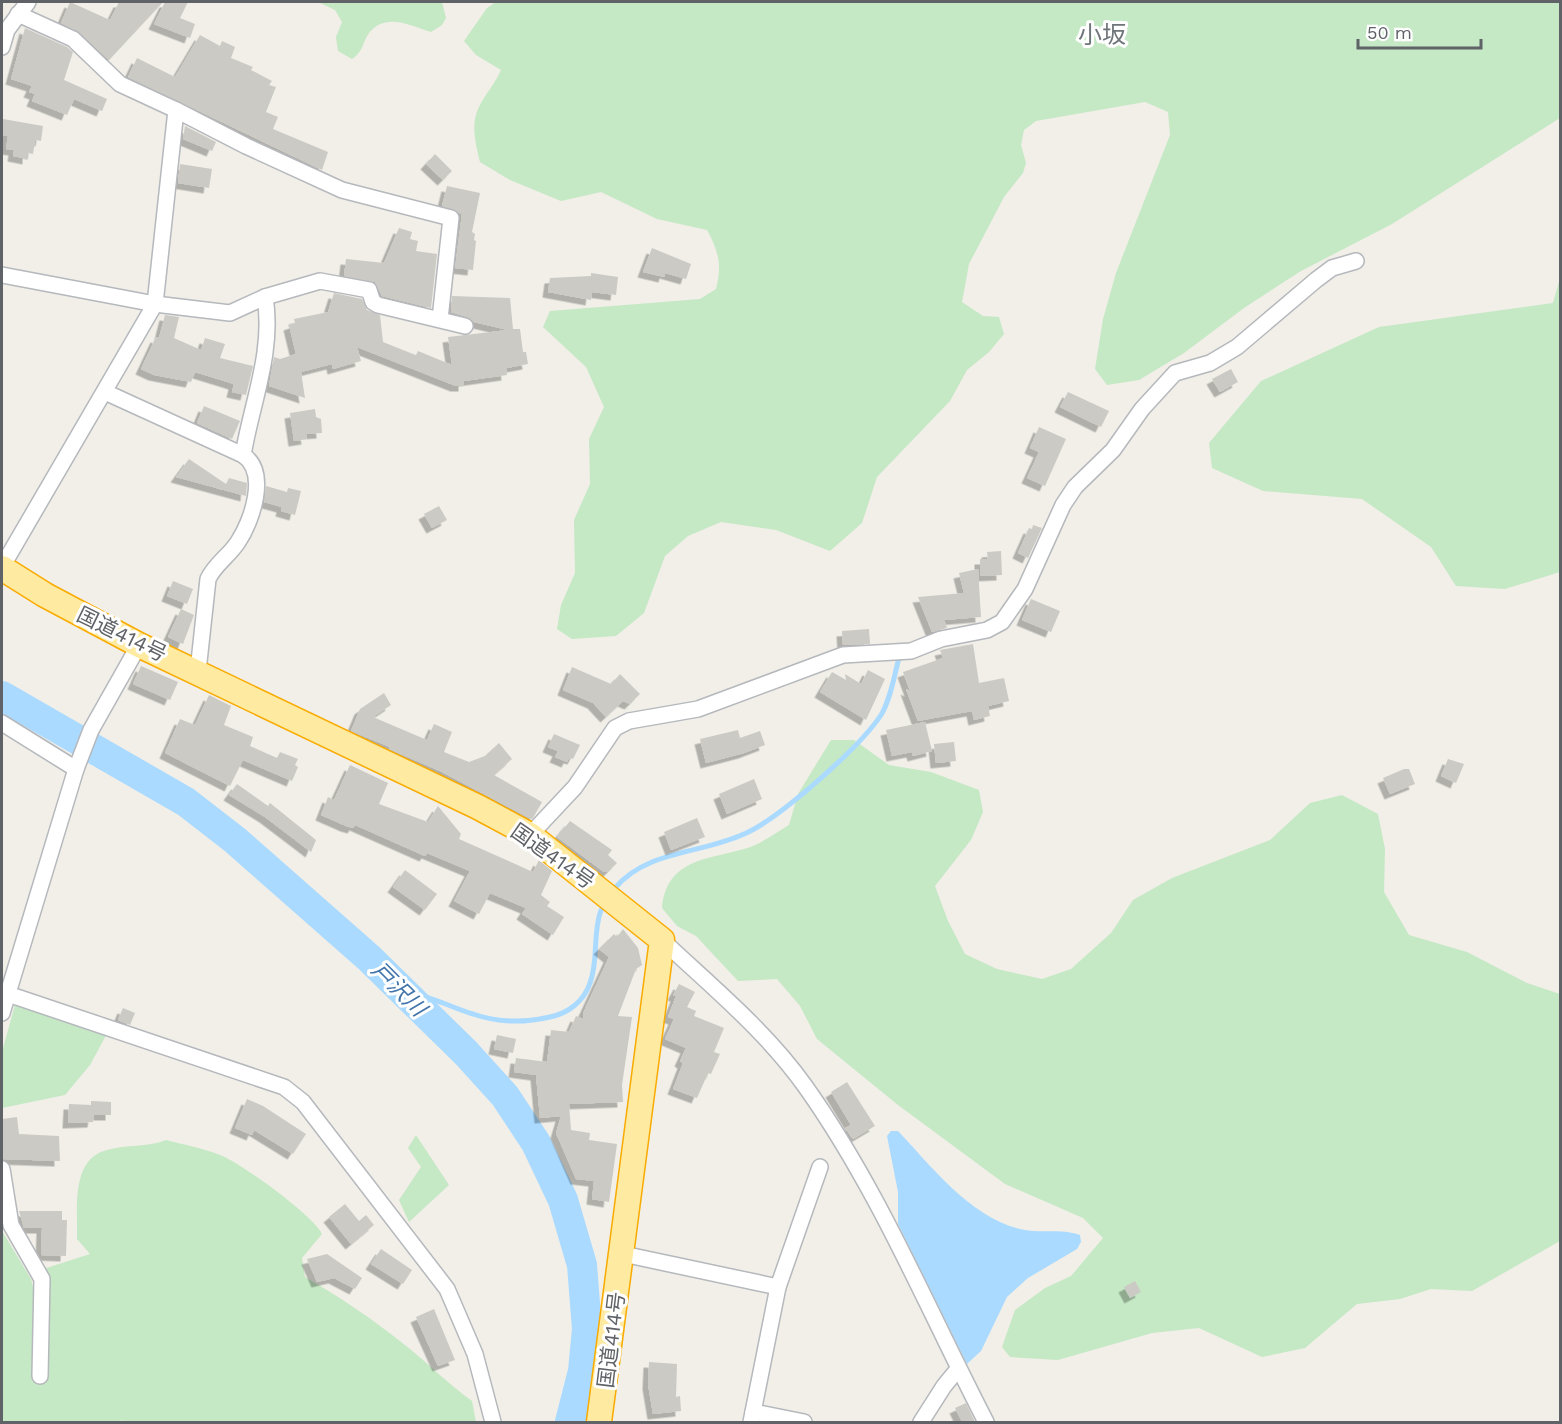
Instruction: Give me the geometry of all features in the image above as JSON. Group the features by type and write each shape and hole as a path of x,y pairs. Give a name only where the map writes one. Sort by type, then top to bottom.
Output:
{"highway":[{"name":"国道414号","path":"2,568 45,595 139,645 198,671 530,836 662,940 599,1422"}],"street":[{"path":"2,47 4,29 28,2"},
{"path":"18,14 73,39 120,84 246,146 342,190 451,219 440,319"},
{"path":"2,568 155,304 176,110"},
{"path":"530,836 575,788 615,728 629,721 698,709 843,655 911,651 941,639 987,630 1002,622 1025,589 1063,505 1075,487 1113,450 1142,409 1175,373 1210,363 1237,347 1283,306 1332,268 1356,261"},
{"path":"2,274 155,304 230,313 265,297 303,284 329,280 369,290 373,302 378,305 465,326"},
{"path":"243,454 268,346 270,323 265,297"},
{"path":"105,392 243,454 254,468 256,478 254,502 239,541 212,569 208,579 198,671"},
{"path":"2,1013 4,993 76,769 92,730 139,645"},
{"path":"2,723 76,769"},
{"path":"662,940 755,1028 804,1085 868,1186 986,1422"},
{"path":"4,993 284,1087 303,1102 447,1289 475,1354 493,1422"},
{"path":"804,1422 752,1417 778,1287 820,1167"},
{"path":"2,1169 11,1225 42,1279 40,1376"},
{"path":"622,1254 778,1287"},
{"path":"921,1422 958,1369"}],"green space":[{"path":"318,2 442,2 446,18 442,25 431,32 397,22 381,24 373,28 360,51 352,59 338,51 336,37 342,22 335,10"},
{"path":"496,2 1560,2 1560,118 1392,224 1301,271 1244,308 1184,353 1139,380 1107,385 1095,369 1103,319 1116,273 1170,135 1168,112 1145,102 1036,121 1024,130 1021,145 1026,163 1023,173 1004,197 969,264 962,302 983,316 999,317 1004,334 989,352 967,370 950,401 877,477 862,523 830,551 776,530 721,522 688,536 665,556 644,613 616,636 572,639 557,629 561,605 575,573 574,520 590,484 589,439 604,407 586,367 543,327 550,311 700,299 716,289 719,273 718,259 707,230 657,219 601,192 561,201 510,180 480,162 475,134 476,114 501,70 476,55 464,41 487,8"},
{"path":"1560,278 1560,572 1505,589 1456,586 1431,547 1362,499 1263,491 1212,468 1209,443 1261,381 1379,327 1553,303"},
{"path":"831,740 854,740 889,765 931,772 979,790 983,812 971,840 935,886 948,921 965,954 997,969 1042,979 1071,969 1111,933 1133,900 1172,878 1270,840 1310,803 1342,795 1378,814 1385,849 1384,892 1409,935 1467,952 1527,983 1560,994 1560,1241 1472,1291 1431,1289 1400,1299 1357,1304 1305,1348 1262,1357 1199,1328 1152,1333 1058,1360 1010,1357 1002,1347 1015,1310 1045,1288 1071,1276 1103,1238 1083,1218 1005,1184 898,1105 817,1039 800,1006 777,979 738,981 696,936 677,926 662,908 665,892 680,871 691,864 762,842 789,825 798,794"},
{"path":"16,1001 110,1028 90,1065 65,1095 2,1108 2,1052"},
{"path":"416,1135 449,1185 409,1222 399,1200 421,1167 408,1148"},
{"path":"166,1140 207,1150 230,1160 276,1191 306,1215 322,1234 302,1258 305,1277 381,1327 472,1401 476,1422 122,1422 123,1420 118,1422 2,1422 2,1231 31,1279 38,1308 37,1271 90,1254 77,1239 78,1187 87,1164 95,1155 107,1150"}],"water":[{"path":"891,1131 898,1131 938,1175 985,1214 1020,1229 1080,1235 1081,1242 1077,1249 1028,1278 1007,1297 981,1351 967,1364 898,1224 898,1192 887,1136"}],"building":[{"path":"70,2 110,20 119,2 163,2 109,60 79,32 61,23"},
{"path":"165,2 188,2 180,18 195,24 190,38 154,24"},
{"path":"25,28 73,52 64,80 107,99 102,111 74,99 67,115 32,101 35,94 29,92 32,86 11,79"},
{"path":"200,35 220,46 222,41 235,47 231,58 253,67 251,70 272,81 269,85 276,87 266,112 278,117 273,129 328,152 322,170 128,77 137,58 175,77"},
{"path":"3,119 43,126 41,141 35,140 33,154 28,153 28,159 13,156 14,150 6,149 8,136 2,135"},
{"path":"185,126 216,142 212,151 183,139"},
{"path":"435,154 452,171 443,180 426,164"},
{"path":"180,164 212,169 209,188 178,183"},
{"path":"447,186 480,193 472,232 475,234 474,240 476,241 473,270 455,268 462,214 442,206"},
{"path":"399,228 412,232 410,239 418,241 416,251 437,254 431,308 382,296 375,282 344,276 346,259 384,263"},
{"path":"652,248 691,264 686,279 665,273 664,277 643,272"},
{"path":"591,273 618,277 616,295 592,292 591,300 548,292 550,278 591,276"},
{"path":"334,293 362,299 367,310 380,315 383,342 416,355 418,351 452,365 448,337 508,330 474,322 451,312 452,296 510,298 513,329 520,329 523,352 526,352 528,364 506,368 507,375 464,381 464,386 456,386 357,347 361,361 333,369 332,364 301,372 305,398 269,386 274,357 280,359 296,354 289,325 295,323 294,319 328,312"},
{"path":"165,315 179,317 174,338 201,350 205,338 225,344 220,358 253,366 246,395 232,392 234,384 195,372 191,382 154,375 141,369 156,337 159,338"},
{"path":"1231,369 1238,382 1220,392 1212,379"},
{"path":"1068,392 1109,411 1101,427 1060,407"},
{"path":"204,406 240,421 232,439 197,423"},
{"path":"315,409 316,417 321,419 322,433 306,434 307,439 294,441 290,413"},
{"path":"1039,427 1066,439 1045,486 1027,478 1039,452 1030,448"},
{"path":"189,459 226,484 229,478 247,483 246,496 176,477"},
{"path":"266,486 287,492 288,488 301,491 295,515 281,511 282,507 264,502"},
{"path":"439,506 447,520 432,528 424,514"},
{"path":"1033,525 1042,528 1028,558 1018,553 1029,528 1032,529"},
{"path":"1001,551 1002,575 980,576 980,559 988,559 987,552"},
{"path":"978,569 981,617 944,620 947,628 932,632 918,597 964,593 959,573"},
{"path":"173,581 193,589 187,604 167,596"},
{"path":"1031,599 1060,611 1051,632 1022,620"},
{"path":"181,609 194,615 183,644 168,637"},
{"path":"869,629 870,644 843,645 842,631"},
{"path":"973,644 979,683 1004,678 1009,701 988,706 990,716 974,720 972,711 918,721 906,689 910,691 903,672 943,658 940,650"},
{"path":"141,666 178,682 170,700 133,684"},
{"path":"572,667 611,684 620,674 640,694 630,704 623,701 606,717 593,703 563,690"},
{"path":"868,670 885,679 866,720 820,692 832,672 846,680 845,674 861,684"},
{"path":"384,693 391,705 373,717 427,740 434,724 452,732 444,752 469,762 485,756 499,743 512,759 494,775 542,802 533,818 440,771 389,749 390,747 351,731 360,709"},
{"path":"209,695 231,706 224,725 253,737 250,746 277,758 280,752 298,759 295,765 298,767 292,781 243,760 230,786 165,753 180,719 195,725"},
{"path":"925,722 932,751 913,756 912,752 892,756 886,730"},
{"path":"738,730 740,738 760,731 765,745 706,763 700,739"},
{"path":"554,734 580,745 573,759 569,758 567,762 555,757 558,751 548,747"},
{"path":"954,742 956,761 936,763 934,744"},
{"path":"1448,759 1464,764 1456,783 1441,776"},
{"path":"350,765 388,783 379,804 428,822 438,806 461,834 459,839 533,872 539,860 552,871 541,895 550,902 547,906 564,917 553,935 522,914 526,908 490,893 479,914 454,901 470,871 427,853 425,856 355,825 353,828 346,826 321,815 328,797 334,800"},
{"path":"1409,769 1415,784 1390,794 1383,778"},
{"path":"754,779 762,799 727,814 719,794"},
{"path":"237,784 268,806 270,803 316,840 311,852 265,817 229,795"},
{"path":"697,818 705,837 671,850 664,832"},
{"path":"570,821 612,850 608,855 617,863 608,872 604,872 557,837"},
{"path":"405,870 437,894 425,910 393,887"},
{"path":"623,929 638,948 642,965 636,969 618,1016 632,1017 622,1085 623,1102 569,1104 571,1130 590,1133 589,1140 617,1144 609,1202 592,1199 594,1181 576,1179 556,1133 561,1116 540,1118 536,1075 514,1072 516,1058 547,1062 551,1030 569,1032 576,1016 583,1019 584,1011 609,957 599,949 614,934 617,937"},
{"path":"679,984 695,992 687,1007 696,1011 694,1016 724,1028 714,1052 720,1054 711,1074 708,1073 697,1098 673,1089 686,1048 665,1039 674,1019 668,1017 676,996 673,995"},
{"path":"123,1008 135,1013 130,1025 118,1020"},
{"path":"497,1035 516,1039 513,1053 494,1049"},
{"path":"847,1082 875,1126 853,1139 845,1128 851,1125 831,1092"},
{"path":"247,1099 263,1106 306,1134 293,1154 254,1130 252,1135 235,1128"},
{"path":"91,1101 111,1102 111,1115 94,1115 93,1122 68,1123 69,1104 91,1105"},
{"path":"17,1117 19,1134 59,1136 60,1161 2,1159 2,1119"},
{"path":"345,1204 359,1221 366,1215 374,1225 351,1244 329,1217"},
{"path":"19,1211 62,1211 62,1220 67,1220 66,1256 41,1255 42,1228 24,1228"},
{"path":"381,1249 412,1270 403,1284 371,1264"},
{"path":"327,1254 362,1278 355,1289 334,1278 317,1282 307,1259"},
{"path":"1135,1281 1141,1292 1130,1298 1124,1287"},
{"path":"434,1309 455,1360 438,1366 416,1317"},
{"path":"649,1362 677,1364 676,1397 680,1396 681,1411 653,1414 648,1384"},
{"path":"966,1403 975,1422 962,1422 955,1408"}],"waterway":[{"path":"615,888 643,866 659,859 710,846 744,834 777,814 818,781 856,745 881,715 890,694 899,658"},
{"name":"戸沢川","path":"2,696 186,802 235,840 369,958 466,1053 505,1096 536,1143 563,1200 582,1265 587,1329 583,1371 570,1422"},
{"path":"402,992 421,995 473,1014 502,1020 531,1020 563,1013 580,1001 590,983 601,910"}],"district":[{"name":"小坂","path":"1102,35"}]}
